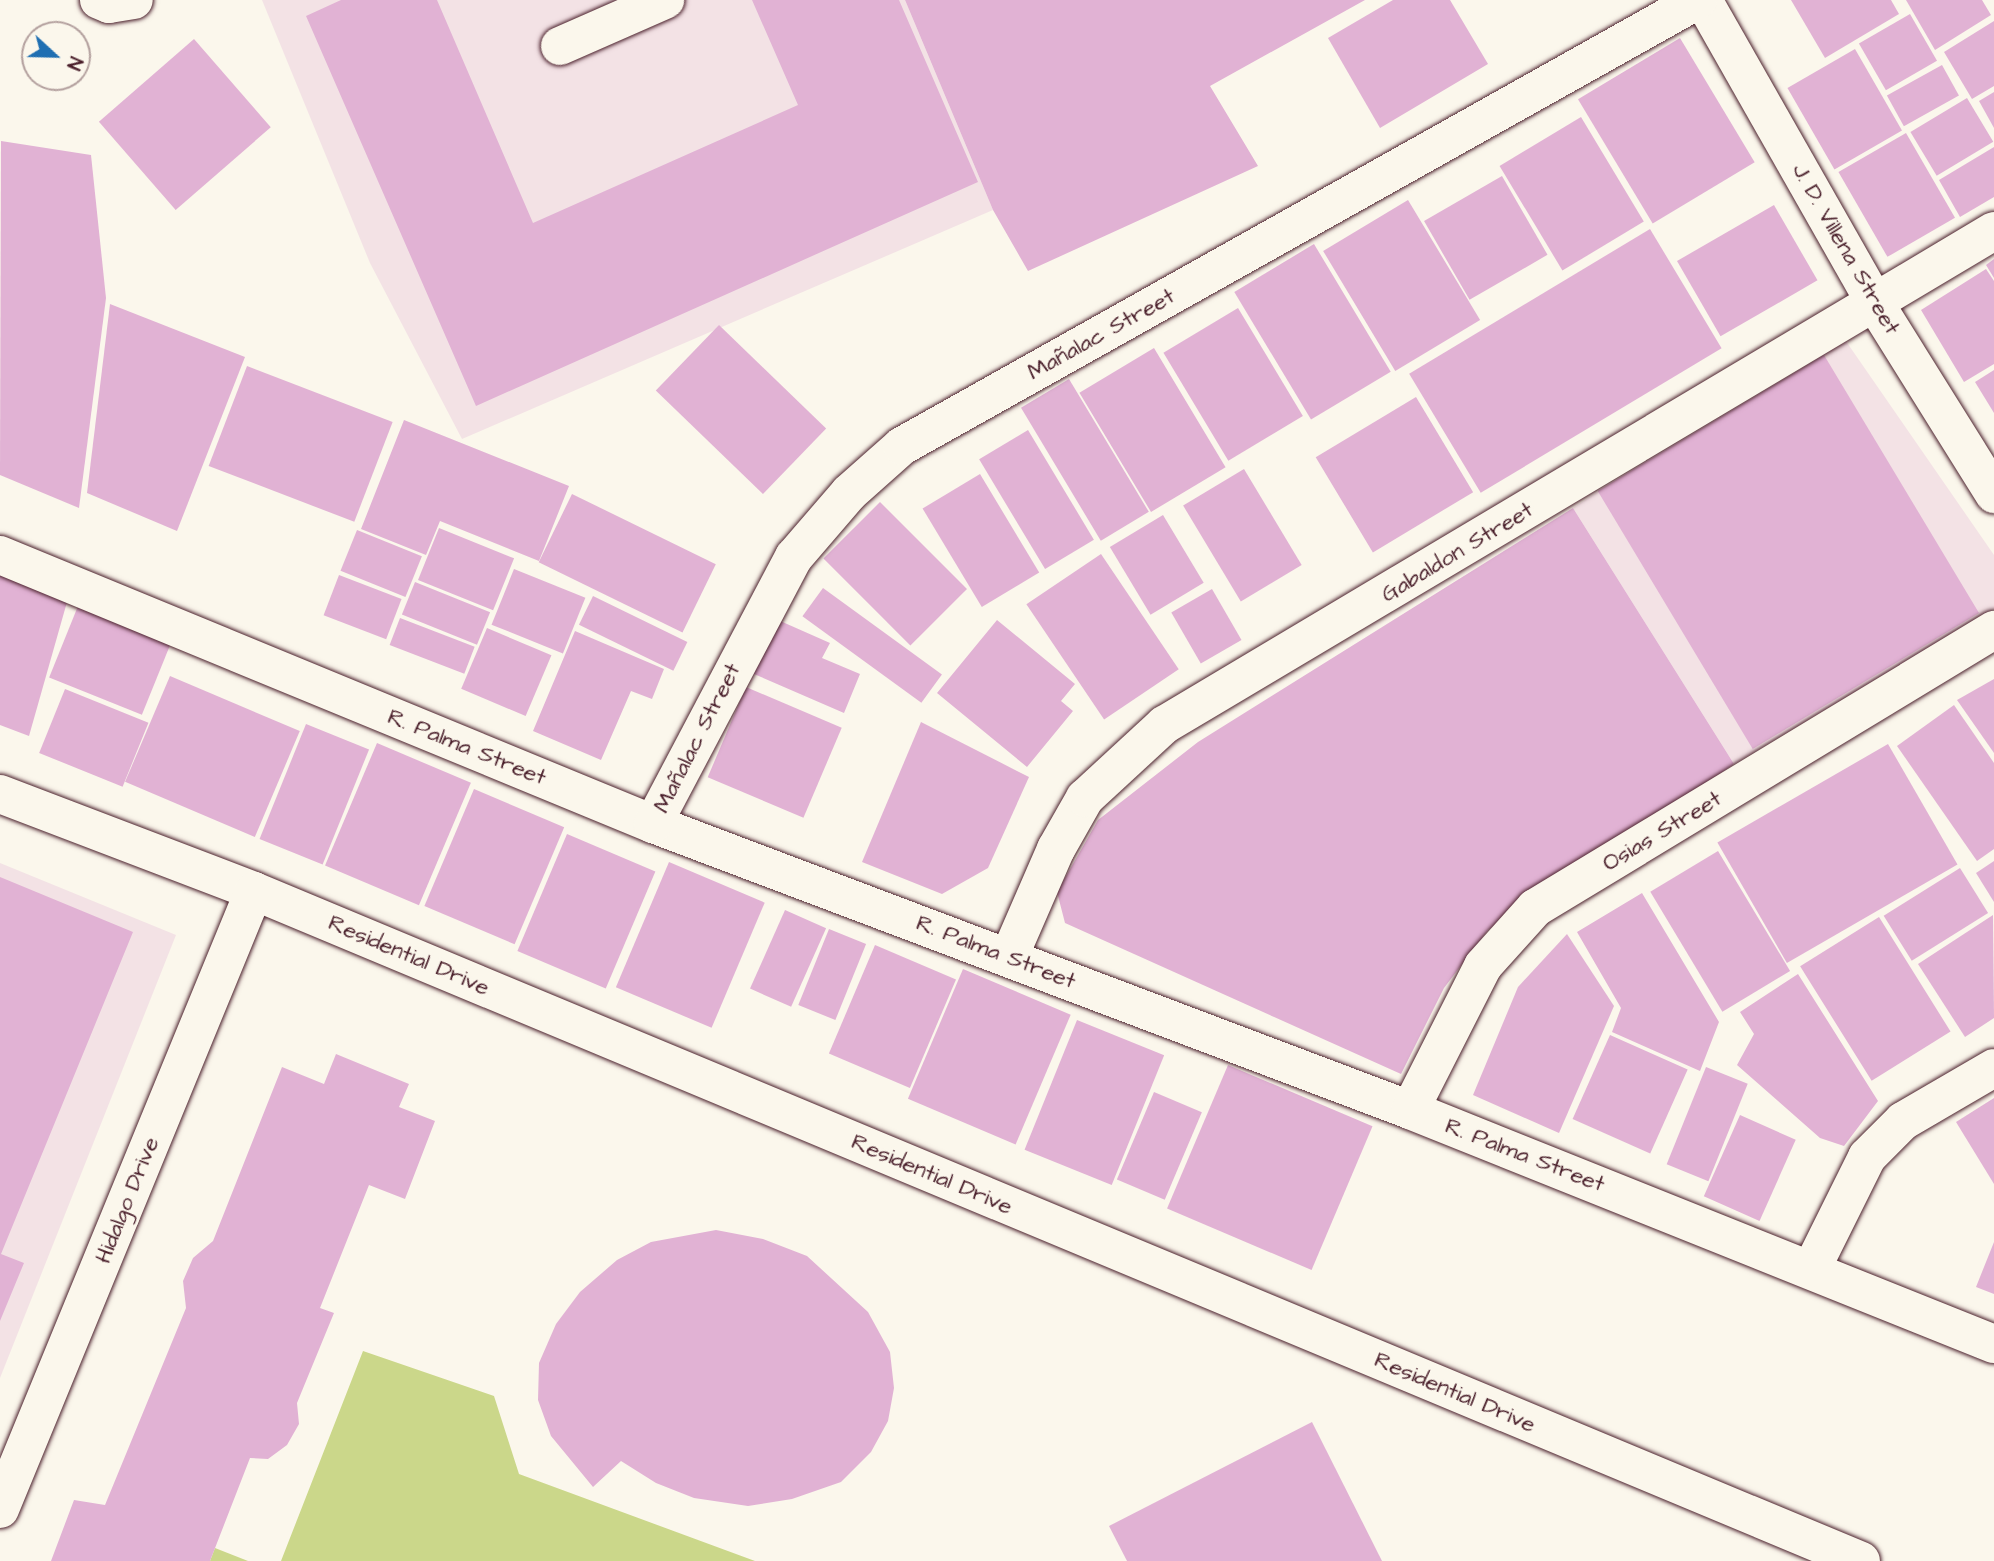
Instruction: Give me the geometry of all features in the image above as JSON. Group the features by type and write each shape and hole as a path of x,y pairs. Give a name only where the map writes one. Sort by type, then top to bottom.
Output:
{"street":[{"path":"560,46 664,0"},
{"name":"J. D. Villena Street","path":"1701,0 1876,305 1994,494"},
{"name":"Mañalac Street","path":"653,824 794,557 849,493 902,446 1701,0"},
{"name":"Gabaldon Street","path":"1009,957 1056,849 1085,798 1164,724 1876,305 1994,231"},
{"name":"R. Palma Street","path":"0,555 653,824 1410,1110 1812,1268 1994,1343"},
{"name":"Osias Street","path":"1410,1110 1483,966 1535,908 1994,630"},
{"name":"Residential Drive","path":"0,794 254,891 1861,1561"},
{"name":"Hidalgo Drive","path":"0,1509 254,891"},
{"path":"1812,1268 1867,1157 1903,1121 1994,1068"}],"shaded area":[{"path":"262,0 905,0 993,210 462,439 370,263"},
{"path":"1841,334 1994,555 1994,609 1734,764 1573,508"},
{"path":"0,863 176,935 0,1378"}],"green space":[{"path":"363,1351 494,1396 519,1474 755,1561 281,1561"},
{"path":"215,1548 248,1561 210,1561"}],"building":[{"path":"341,0 437,0 533,223 798,105 752,0 899,0 978,182 476,406 306,16"},
{"path":"905,0 1365,0 1210,86 1258,166 1028,271 993,210"},
{"path":"1393,0 1450,0 1488,64 1380,128 1328,38"},
{"path":"1791,0 1891,0 1899,14 1825,58"},
{"path":"1906,0 1982,0 1991,15 1935,50"},
{"path":"1910,14 1937,61 1886,90 1859,44"},
{"path":"1994,21 1994,86 1972,99 1944,52"},
{"path":"1680,38 1755,162 1653,224 1578,99"},
{"path":"194,39 271,127 176,210 99,122"},
{"path":"1855,49 1902,130 1834,169 1787,88"},
{"path":"1942,65 1959,96 1904,126 1887,96"},
{"path":"1994,92 1994,128 1979,101"},
{"path":"1967,98 1993,142 1937,176 1910,132"},
{"path":"1581,117 1644,222 1562,271 1500,166"},
{"path":"1906,133 1955,218 1887,257 1838,172"},
{"path":"1,141 91,155 106,298 79,508 0,475"},
{"path":"1994,147 1994,197 1960,217 1939,180"},
{"path":"1502,176 1548,255 1470,300 1424,221"},
{"path":"1408,200 1480,320 1395,371 1323,251"},
{"path":"1774,205 1818,280 1721,336 1677,261"},
{"path":"1650,229 1722,348 1481,493 1409,374"},
{"path":"1314,244 1391,372 1311,420 1234,292"},
{"path":"1994,259 1994,278 1986,265"},
{"path":"1986,269 1994,281 1994,364 1964,382 1921,310"},
{"path":"110,304 245,357 177,531 87,493"},
{"path":"1238,308 1303,416 1228,461 1163,353"},
{"path":"719,325 826,429 763,494 656,390"},
{"path":"1154,348 1226,467 1151,512 1079,393"},
{"path":"1824,355 1979,613 1753,749 1598,491"},
{"path":"247,366 393,422 354,522 209,466"},
{"path":"1994,370 1994,413 1975,382"},
{"path":"1069,379 1149,512 1101,541 1021,408"},
{"path":"1416,397 1473,492 1373,552 1316,457"},
{"path":"404,420 569,486 539,561 440,521 426,555 361,529"},
{"path":"1028,430 1094,540 1045,569 979,459"},
{"path":"1244,469 1302,565 1241,602 1183,506"},
{"path":"980,474 1039,573 982,607 923,509"},
{"path":"572,494 716,564 682,632 539,562"},
{"path":"880,502 967,589 910,646 823,559"},
{"path":"1573,508 1734,764 1488,930 1444,988 1401,1074 1065,923 1057,892 1098,820 1198,742"},
{"path":"1163,515 1204,583 1151,615 1110,547"},
{"path":"439,528 514,558 493,610 418,580"},
{"path":"357,530 422,556 405,597 341,571"},
{"path":"1101,554 1179,669 1104,720 1026,604"},
{"path":"514,569 585,598 563,653 492,625"},
{"path":"0,574 67,602 29,736 0,725"},
{"path":"339,575 402,599 386,639 324,615"},
{"path":"415,582 490,612 477,645 402,614"},
{"path":"823,588 942,674 921,703 802,616"},
{"path":"1212,589 1242,640 1201,664 1171,612"},
{"path":"593,596 687,642 673,671 579,625"},
{"path":"78,606 171,643 142,715 49,677"},
{"path":"400,618 475,647 464,674 390,645"},
{"path":"778,620 830,643 822,658 860,674 844,713 754,674"},
{"path":"997,620 1075,684 1061,701 1073,711 1027,767 937,693"},
{"path":"487,628 551,655 526,716 461,689"},
{"path":"575,631 664,669 652,699 631,691 601,760 533,731"},
{"path":"170,676 300,731 255,837 125,782"},
{"path":"1994,679 1994,753 1957,700"},
{"path":"746,687 842,728 803,818 708,777"},
{"path":"65,689 148,723 123,787 39,753"},
{"path":"1954,705 1994,763 1994,849 1977,861 1897,746"},
{"path":"921,722 1029,777 988,868 942,894 862,862"},
{"path":"306,724 369,749 323,864 260,839"},
{"path":"377,743 471,783 419,905 325,865"},
{"path":"1888,744 1958,864 1787,963 1717,843"},
{"path":"474,789 564,827 515,944 424,906"},
{"path":"567,834 655,872 606,988 517,951"},
{"path":"1718,851 1790,971 1722,1012 1650,892"},
{"path":"1994,861 1994,902 1976,873"},
{"path":"669,862 765,903 712,1028 616,987"},
{"path":"1960,868 1988,913 1912,961 1884,916"},
{"path":"0,877 133,932 1,1254 24,1263 0,1321"},
{"path":"1642,893 1719,1022 1700,1071 1612,1032 1621,1008 1577,932"},
{"path":"785,910 826,928 791,1007 750,989"},
{"path":"1993,915 1994,1018 1965,1037 1918,964"},
{"path":"1879,917 1951,1031 1872,1081 1800,966"},
{"path":"829,929 866,944 835,1020 798,1005"},
{"path":"1567,934 1614,1006 1559,1133 1473,1095 1518,987"},
{"path":"875,945 956,979 910,1088 829,1054"},
{"path":"963,969 1071,1015 1016,1145 908,1099"},
{"path":"1798,974 1878,1101 1844,1146 1820,1138 1737,1065 1754,1034 1740,1012"},
{"path":"1077,1020 1164,1055 1112,1185 1025,1150"},
{"path":"1610,1035 1688,1070 1650,1154 1573,1119"},
{"path":"336,1054 409,1084 399,1107 435,1121 405,1199 369,1185 320,1308 334,1313 297,1403 299,1424 287,1445 268,1459 250,1458 210,1561 51,1561 74,1500 105,1505 186,1308 183,1281 193,1258 213,1241 282,1067 324,1084"},
{"path":"1228,1065 1373,1126 1312,1270 1167,1209"},
{"path":"1706,1067 1748,1084 1708,1181 1667,1164"},
{"path":"1154,1092 1202,1112 1165,1200 1117,1179"},
{"path":"1994,1098 1994,1184 1956,1122"},
{"path":"1740,1115 1796,1140 1760,1221 1704,1196"},
{"path":"716,1230 763,1239 807,1256 868,1312 890,1352 894,1388 888,1421 871,1452 841,1482 792,1499 748,1506 694,1498 656,1483 621,1461 593,1487 551,1436 538,1400 539,1363 556,1324 580,1292 617,1260 651,1242"},
{"path":"1994,1242 1994,1294 1976,1287"},
{"path":"1312,1422 1382,1561 1127,1561 1109,1526"}]}
